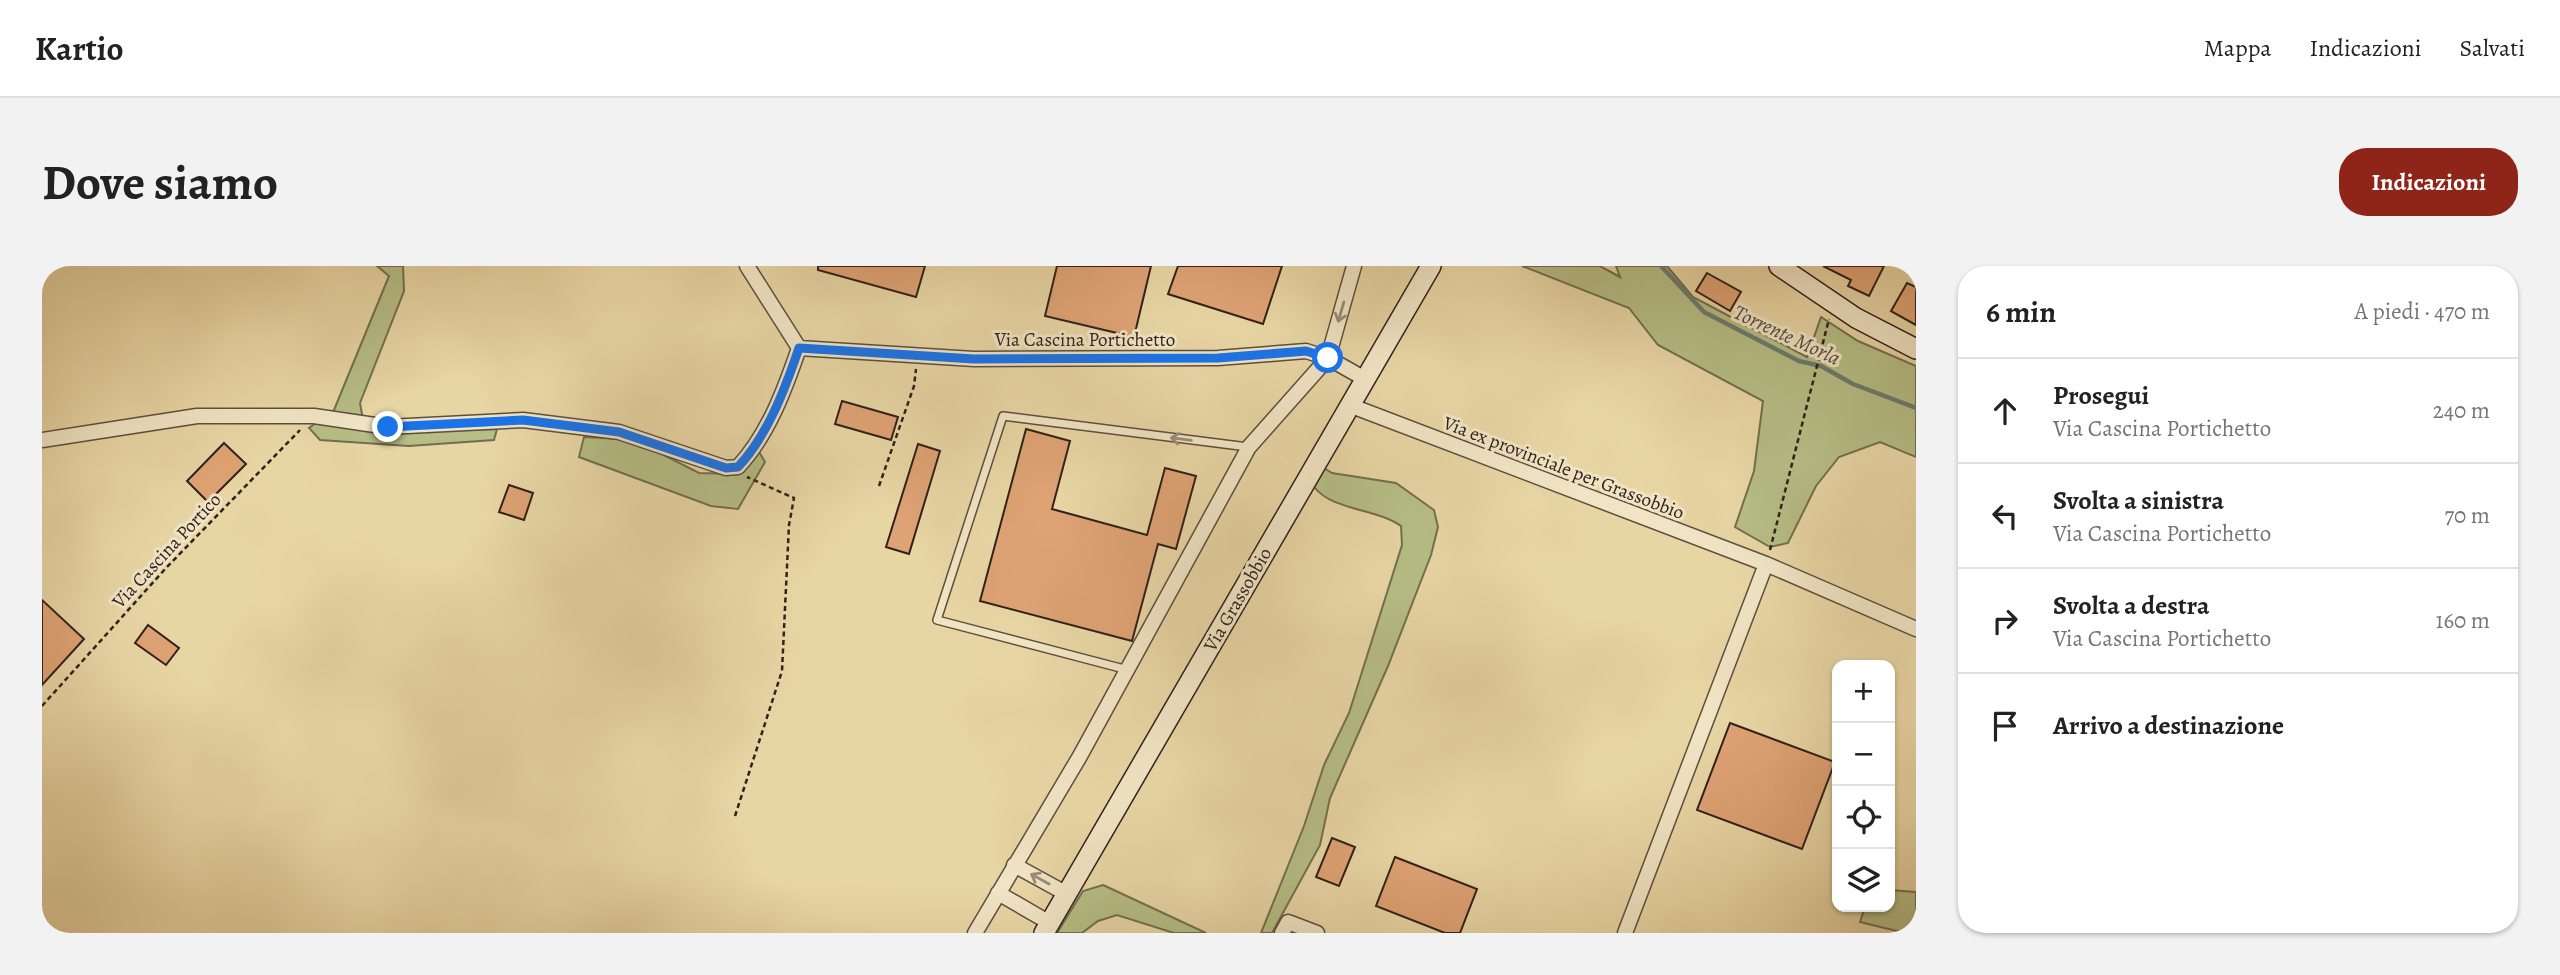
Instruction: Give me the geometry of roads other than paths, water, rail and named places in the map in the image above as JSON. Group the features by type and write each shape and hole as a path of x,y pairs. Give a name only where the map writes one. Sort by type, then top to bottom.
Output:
{"street":[{"path":"42,440 197,416 314,416 388,427 523,420 619,432 726,468 738,467 748,456 786,388 799,348 747,266"},
{"path":"975,933 1128,670 1249,447 1328,358 1354,266"},
{"name":"Via Grassobbio","path":"1047,928 1432,266"},
{"path":"1779,266 1856,318 1916,349"},
{"name":"Via Cascina Portichetto","path":"799,348 974,359 1204,358 1306,351 1328,358 1365,379"},
{"name":"Via ex provinciale per Grassobbio","path":"1349,405 1766,564 1916,629"},
{"path":"1625,933 1766,564"},
{"path":"1014,865 1067,894"},
{"path":"998,893 1047,928"},
{"path":"1282,933 1288,922 1317,933"}],"lane":[{"path":"1128,670 937,620 1003,416 1249,447"}],"waterway":[{"name":"Torrente Morla","path":"1661,266 1704,312 1799,361 1821,366 1853,384 1916,408"}]}
